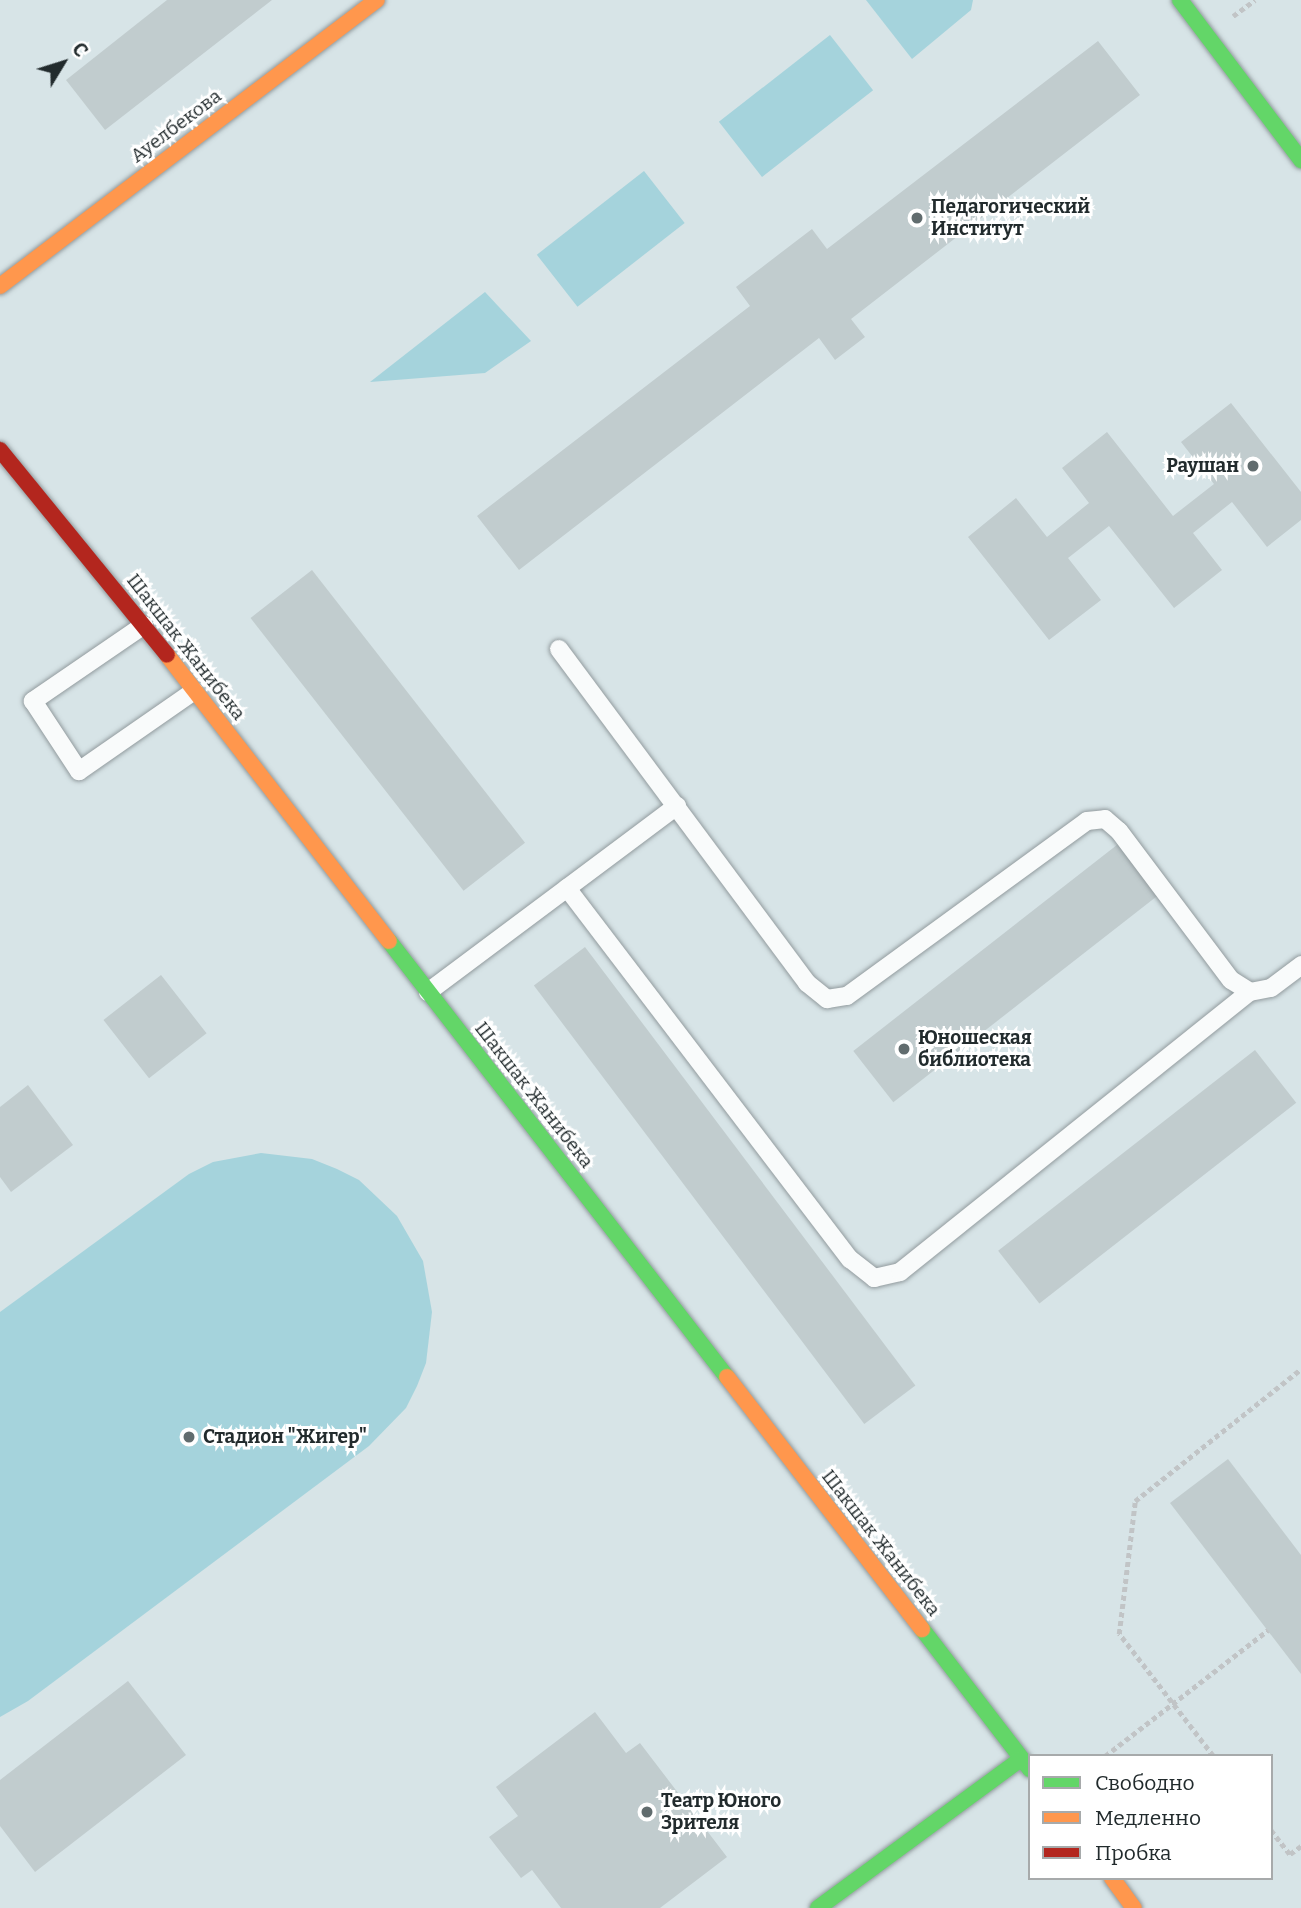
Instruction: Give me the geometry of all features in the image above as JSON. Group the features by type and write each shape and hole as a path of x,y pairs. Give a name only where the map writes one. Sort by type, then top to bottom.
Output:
{"main road":[{"name":"Ауелбекова","path":"0,286 377,0"},
{"path":"1180,0 1301,160"},
{"name":"Шакшак Жанибека","path":"0,450 144,625 1026,1764"},
{"path":"818,1908 1026,1764"},
{"path":"1113,1880 1134,1908"}],"lane":[{"path":"144,625 33,701 79,771 194,691"},
{"path":"559,649 807,983 827,999 847,996 1087,821 1105,820 1119,831 1231,980 1250,992"},
{"path":"428,992 677,806"},
{"path":"567,888 850,1259 874,1278 901,1272 1250,992 1271,988 1301,965"}],"path":[{"path":"1211,1754 1119,1634 1135,1501 1301,1369"},
{"path":"1108,1754 1268,1630"},
{"path":"1273,1833 1290,1854 1301,1846"}],"shaded area":[{"path":"866,0 973,0 971,10 912,59"},
{"path":"830,35 873,90 762,177 719,122"},
{"path":"644,171 685,223 577,307 537,255"},
{"path":"485,292 531,341 485,373 370,382"},
{"name":"Стадион \"Жигер\"","path":"261,1153 312,1159 337,1169 359,1180 397,1216 423,1261 432,1312 426,1363 417,1386 406,1408 369,1446 28,1701 0,1717 0,1312 189,1174 213,1162"}],"building":[{"path":"167,0 272,0 105,130 66,80"},
{"path":"1098,41 1140,95 851,319 865,337 835,360 819,338 519,570 477,516 750,306 736,287 812,229 827,249"},
{"path":"1231,403 1301,492 1301,520 1267,547 1232,502 1193,533 1222,570 1174,608 1109,526 1068,558 1101,600 1049,640 968,537 1016,498 1047,537 1089,503 1062,468 1107,432 1173,516 1214,484 1181,442"},
{"path":"312,570 525,843 464,891 251,618"},
{"path":"1122,841 1162,892 893,1102 853,1051"},
{"path":"585,947 915,1385 864,1424 534,986"},
{"path":"161,975 207,1033 149,1078 103,1020"},
{"path":"1255,1050 1296,1103 1039,1304 998,1251"},
{"path":"28,1085 73,1145 11,1192 0,1177 0,1107"},
{"path":"1228,1459 1301,1555 1301,1674 1170,1503"},
{"path":"128,1681 186,1755 35,1872 0,1826 0,1780"},
{"path":"595,1712 626,1753 640,1743 727,1857 660,1908 561,1908 532,1870 521,1878 489,1837 518,1816 496,1787"}],"traffic: fast":[{"path":"1180,0 1301,160"},
{"path":"389,941 727,1377"},
{"path":"922,1629 1028,1766"},
{"path":"818,1908 1021,1759"}],"traffic: slow":[{"path":"0,286 377,0"},
{"path":"167,655 389,941"},
{"path":"727,1377 922,1629"},
{"path":"1113,1880 1134,1908"}],"traffic: jam":[{"path":"0,450 167,655"}],"place":[{"name":"Педагогический Институт","path":"917,218"},
{"name":"Раушан","path":"1253,466"},
{"name":"Юношеская библиотека","path":"904,1049"},
{"name":"Стадион \"Жигер\"","path":"189,1437"},
{"name":"Театр Юного Зрителя","path":"647,1812"}]}
